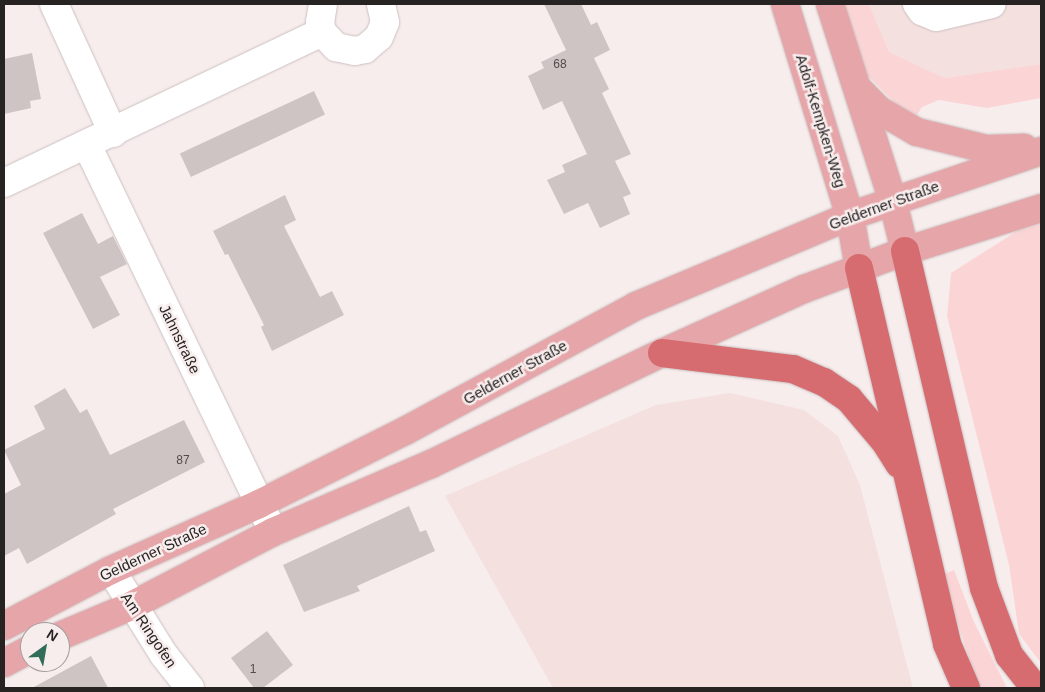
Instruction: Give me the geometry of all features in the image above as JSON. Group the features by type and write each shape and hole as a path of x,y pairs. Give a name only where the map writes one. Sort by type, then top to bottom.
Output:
{"highway":[{"path":"905,251 986,596 1009,655 1035,688"},
{"path":"859,268 948,644 966,688"},
{"path":"662,353 793,369 824,382 849,400 886,443 908,480"}],"main road":[{"name":"Adolf-Kempken-Weg","path":"785,4 850,216 859,268"},
{"path":"830,4 894,202 905,251"},
{"path":"859,90 879,110 917,132 986,149 1041,149"},
{"name":"Gelderner Straße","path":"4,626 111,570 259,504 405,432 636,306 850,216 1041,149"},
{"path":"70,632 131,606 273,532 431,464 662,353 859,268 905,251 1041,208"},
{"path":"4,662 20,654"}],"street":[{"path":"54,4 113,133"},
{"path":"324,4 320,22 322,32 336,47 345,50 365,49 382,30 385,22 381,4"},
{"path":"918,5 936,17 992,4"},
{"path":"4,183 113,133 322,32"},
{"name":"Jahnstraße","path":"87,145 273,532"},
{"name":"Am Ringofen","path":"111,570 131,606 190,688"}],"shaded area":[{"path":"843,4 869,4 889,52 945,78 1041,64 1041,98 987,108 939,100 922,107 917,115 895,103 868,76"},
{"path":"869,4 1041,4 1041,64 945,78 889,52"},
{"path":"1041,224 1041,663 1019,634 1009,565 947,316 951,273 1017,231"},
{"path":"730,393 804,410 838,436 860,485 913,688 553,688 445,496 656,405"},
{"path":"954,570 974,622 1007,688 979,688 942,575"}],"building":[{"path":"544,4 581,4 591,25 597,22 610,50 594,58 609,89 602,93 631,154 615,161 631,194 623,197 630,214 600,228 588,203 564,214 547,180 565,172 562,165 587,154 562,101 543,110 528,76 544,68 541,62 566,50"},
{"path":"32,53 41,99 30,101 31,108 4,114 4,59"},
{"path":"314,91 325,115 191,177 180,154"},
{"path":"285,195 296,220 284,226 320,297 332,291 344,315 272,351 261,327 264,325 228,254 225,255 213,231"},
{"path":"82,213 98,244 113,236 127,264 100,277 120,315 93,329 43,233"},
{"path":"65,388 80,413 87,409 110,455 184,420 205,462 113,509 116,514 27,564 19,548 4,556 4,494 21,485 4,450 45,429 34,406"},
{"path":"409,506 420,532 426,530 435,551 357,586 360,591 304,612 283,565"},
{"path":"267,631 293,665 263,688 254,688 231,658"},
{"path":"91,656 108,688 32,688 62,672 70,672 70,667"}]}
